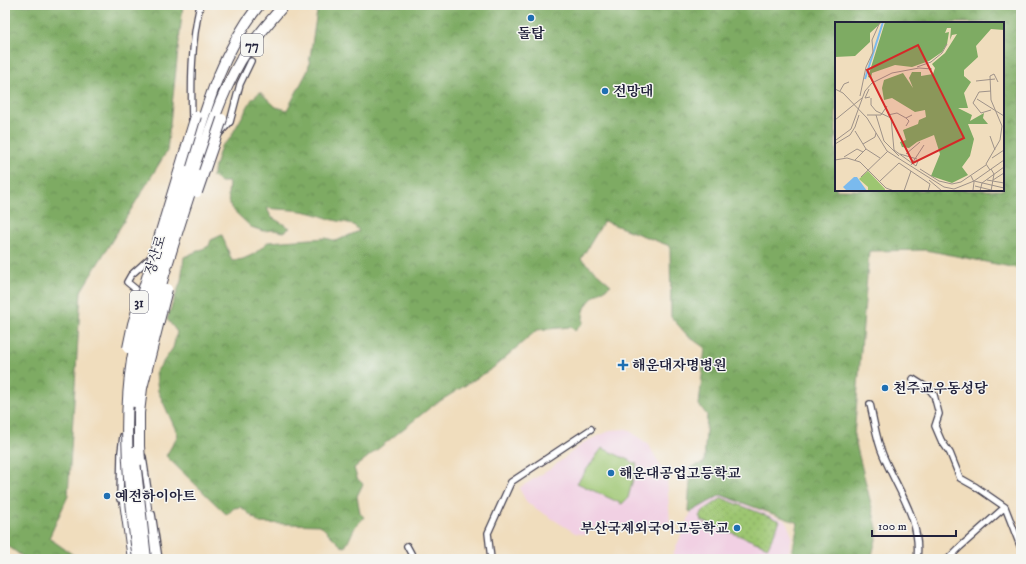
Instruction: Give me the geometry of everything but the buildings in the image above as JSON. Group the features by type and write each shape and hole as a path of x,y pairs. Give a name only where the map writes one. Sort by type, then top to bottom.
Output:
{"highway":[{"name":"장산로","path":"138,559 130,479 127,429 128,393 132,359 141,324 204,115 219,71 229,51 259,5"},
{"name":"장산로","path":"146,559 134,445 135,393 147,335 174,239 216,113 241,60 263,29 284,5"},
{"name":"31","path":"133,559 124,496 122,424 125,366 133,324 196,116 217,69 229,51"},
{"path":"153,559 139,446 139,413 142,388 182,236 222,119 226,90"}],"street":[{"path":"128,559 120,495 121,452 126,416 127,367 141,309 138,291 127,282 131,275 150,259 170,218 192,140 192,52 200,5"},
{"path":"159,559 136,415 143,368 183,222 211,143 230,122 240,84 251,61"},
{"path":"170,218 183,222"},
{"path":"913,379 929,389 934,395 939,414 936,426 941,440 950,453 960,478 1005,507 1021,548"},
{"path":"870,404 882,454 912,517 917,536 917,559"},
{"path":"126,416 136,415"},
{"path":"491,559 488,533 511,482 591,429"},
{"path":"948,559 960,546 1005,507"},
{"path":"407,546 414,559"}],"shaded area":[{"path":"627,429 648,444 667,477 670,523 656,525 606,524 594,527 586,535 575,533 527,503 519,488 550,469 585,442 612,430"},
{"name":"부산국제외국어고등학교","path":"721,495 786,521 792,536 788,559 671,559 691,512"}],"green space":[{"path":"5,5 183,5 167,151 81,291 68,496 49,538 79,559 26,559 5,544"},
{"path":"318,5 1021,5 1021,269 926,250 869,251 854,436 878,532 871,559 791,559 798,523 721,495 691,512 688,510 691,467 704,463 707,415 699,405 705,348 688,336 671,317 670,246 604,221 581,259 611,285 595,296 587,304 583,316 583,323 575,331 571,327 537,330 493,368 432,406 354,468 357,478 363,484 357,496 360,513 364,517 355,527 345,547 341,546 320,525 260,523 241,507 234,508 227,515 166,456 178,435 158,391 156,372 173,348 177,332 167,319 181,281 184,257 209,246 211,240 222,235 232,261 243,259 254,254 268,242 326,238 336,241 359,231 350,223 311,213 267,208 271,217 290,228 284,232 273,230 263,231 251,227 231,208 228,195 229,182 220,182 212,176 221,146 229,140 252,99 260,92 276,107 287,110 308,70"},
{"path":"602,448 637,464 628,498 622,504 577,483"},
{"path":"722,498 780,521 768,547 702,521 699,516 703,511"}],"place":[{"name":"돌탑","path":"531,18"},
{"name":"전망대","path":"605,91"},
{"name":"해운대자명병원","path":"623,365"},
{"name":"천주교우동성당","path":"885,388"},
{"name":"해운대공업고등학교","path":"611,473"},
{"name":"예전하이아트","path":"107,496"},
{"name":"부산국제외국어고등학교","path":"737,528"}]}
